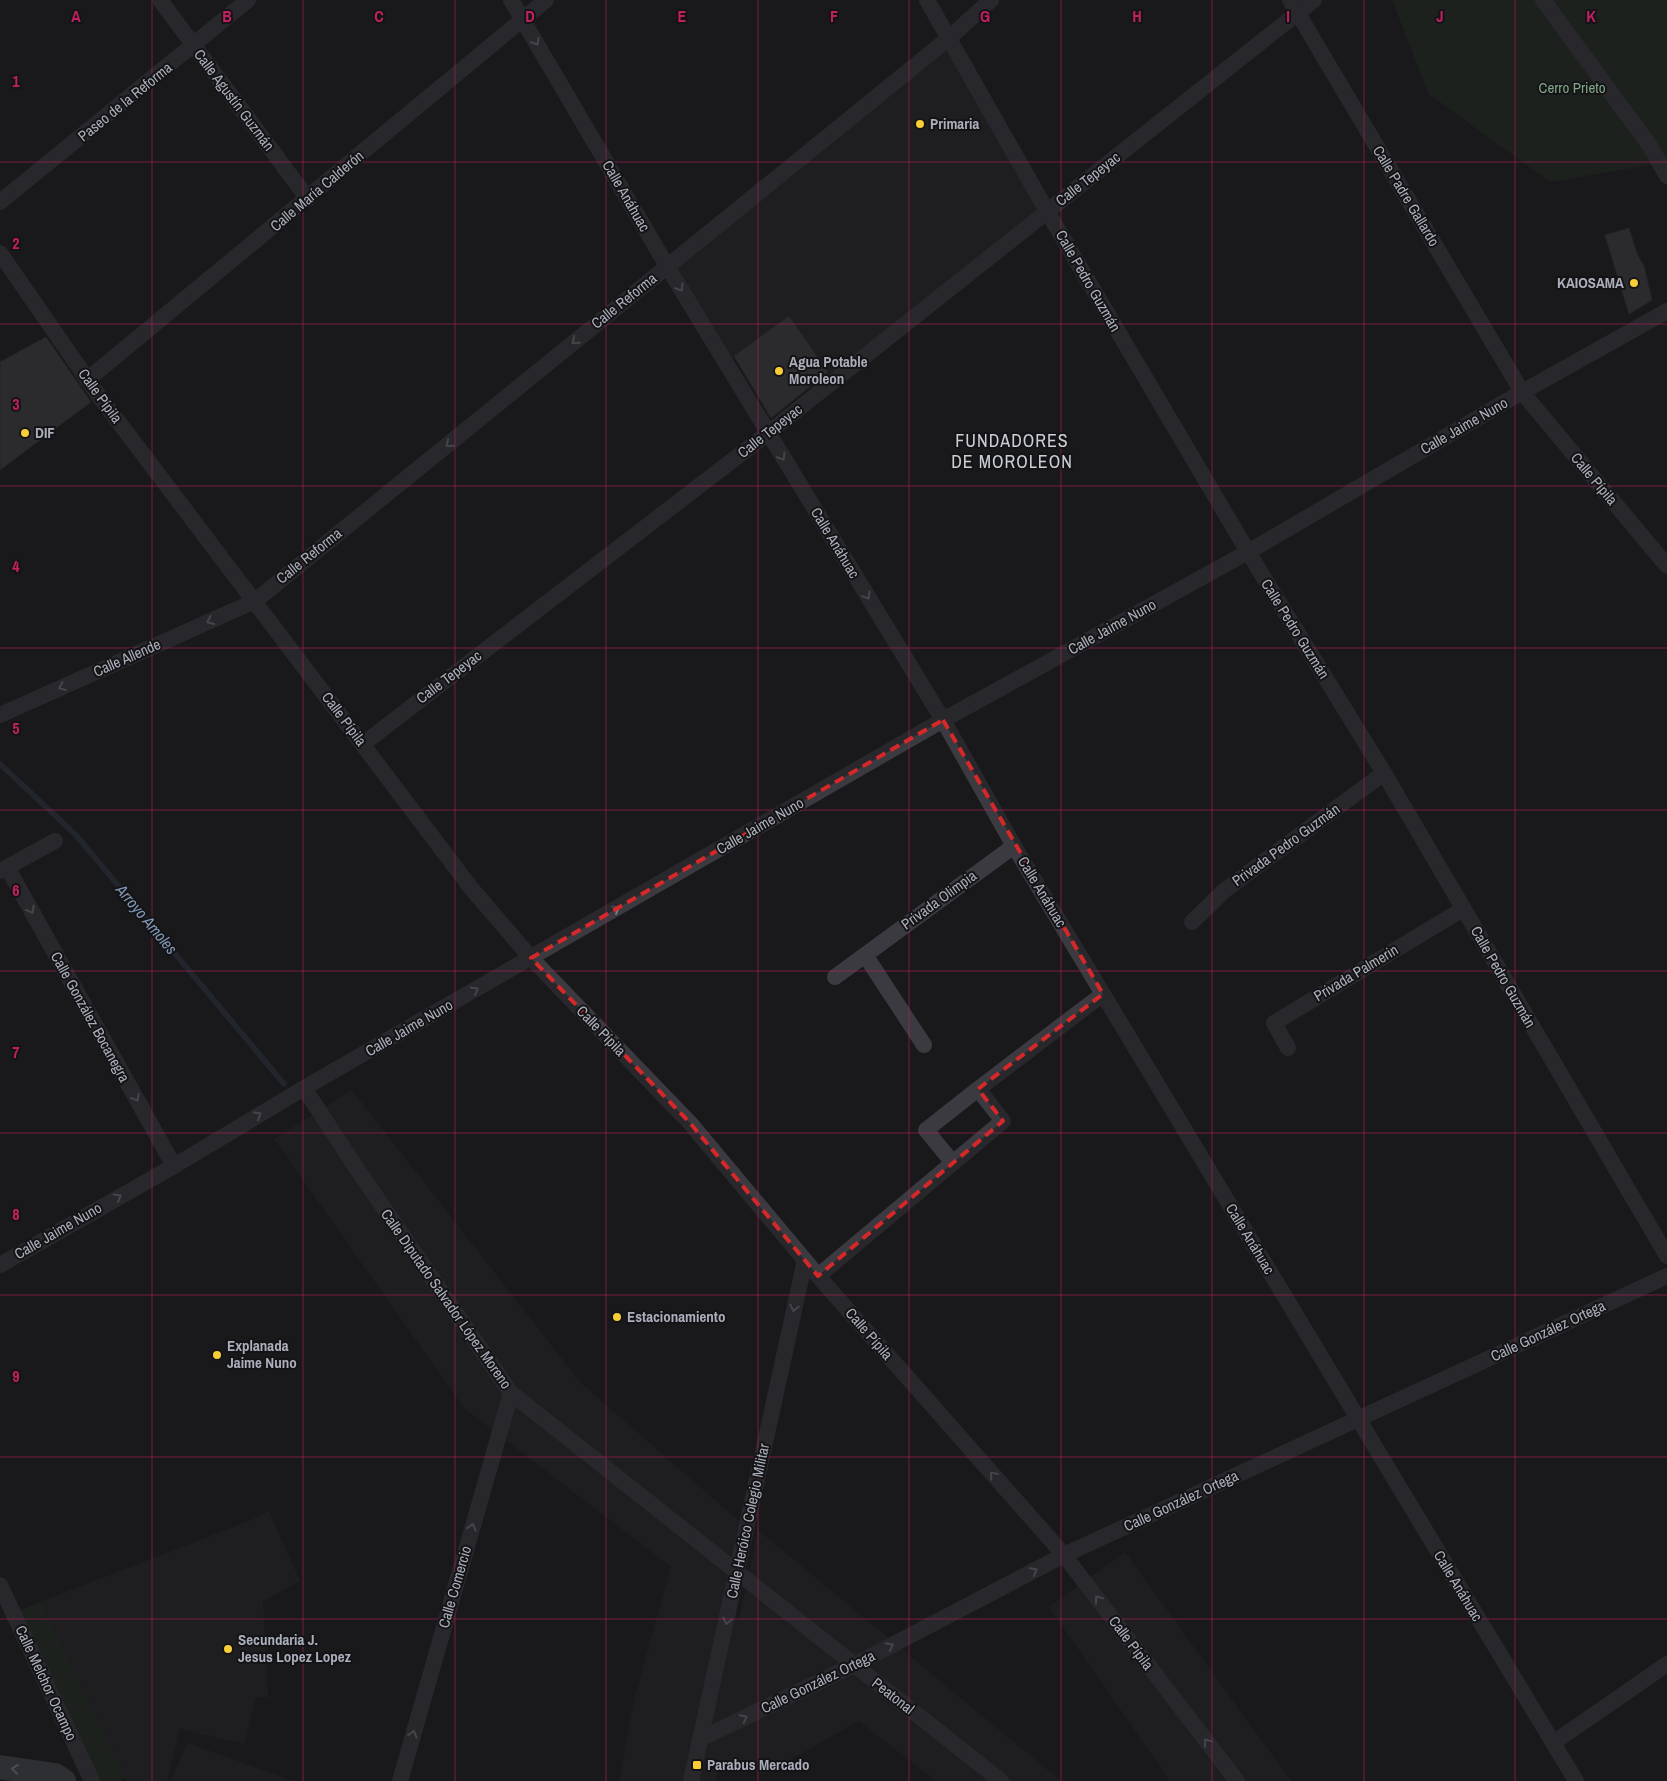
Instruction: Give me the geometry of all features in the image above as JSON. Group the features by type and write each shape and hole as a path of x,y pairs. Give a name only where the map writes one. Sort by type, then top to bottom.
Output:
{"street":[{"name":"Calle Agustín Guzmán","path":"160,0 308,199"},
{"name":"Paseo de la Reforma","path":"0,202 194,46 248,0"},
{"name":"Calle Anáhuac","path":"511,0 667,266 943,720 1014,846 1576,1781"},
{"name":"Calle María Calderón","path":"87,380 308,199 546,0"},
{"name":"Calle Pedro Guzmán","path":"927,0 1047,211 1248,552 1384,773 1667,1256"},
{"name":"Calle Reforma","path":"255,601 948,38 991,0"},
{"name":"Calle Tepeyac","path":"363,744 768,433 1047,211 1294,6 1314,0"},
{"path":"1543,0 1650,146 1667,176"},
{"name":"Calle Padre Gallardo","path":"1294,6 1522,392"},
{"name":"Calle Pípila","path":"0,253 87,380 471,888 531,958 690,1123 804,1260 1064,1555 1237,1781"},
{"name":"Calle Jaime Nuno","path":"0,1265 943,720 1248,552 1522,392 1667,311"},
{"name":"Calle Pípila","path":"1522,392 1667,566"},
{"name":"Calle Allende","path":"0,715 255,601"},
{"name":"Privada Pedro Guzmán","path":"1192,922 1225,890 1384,773"},
{"path":"4,869 55,841"},
{"name":"Privada Olimpia","path":"835,977 1014,846"},
{"name":"Calle González Bocanegra","path":"4,869 174,1166"},
{"name":"Privada Palmerin","path":"1288,1048 1274,1023 1463,909"},
{"path":"865,955 924,1045"},
{"path":"953,1163 926,1130 1103,994"},
{"name":"Calle Diputado Salvador López Moreno","path":"304,1088 357,1170 511,1393 738,1574"},
{"path":"818,1276 1003,1121 978,1089"},
{"name":"Calle Heróico Colegio Militar","path":"691,1781 738,1574 804,1260"},
{"name":"Calle González Ortega","path":"700,1739 854,1665 1064,1555 1667,1276"},
{"name":"Calle Comercio","path":"400,1781 511,1393"},
{"name":"Peatonal","path":"738,1574 1001,1781"},
{"name":"Calle Melchor Ocampo","path":"0,1585 92,1781"},
{"path":"1553,1743 1667,1664"},
{"path":"0,1767 55,1775 64,1781"}],"highlighted area":[{"path":"943,720 1103,994 978,1089 1003,1121 818,1276 690,1123 531,958"}],"shaded area":[{"name":"Primaria","path":"949,38 1047,211 834,380 789,316 725,362 667,267"},
{"path":"352,1090 580,1382 740,1522 723,1607 739,1619 758,1530 1061,1781 936,1781 859,1721 765,1774 719,1768 715,1781 619,1781 635,1696 671,1567 464,1408 274,1139"},
{"path":"269,1511 300,1581 263,1601 268,1697 255,1697 245,1744 180,1729 167,1781 127,1781 40,1602 249,1521"},
{"path":"1125,1552 1291,1781 1170,1781 1049,1607"},
{"path":"188,1743 293,1781 170,1781"}],"green space":[{"name":"Cerro Prieto","path":"1392,0 1667,0 1667,162 1550,182 1429,94"},
{"path":"40,1602 125,1777 120,1781 92,1781 13,1614"}],"building":[{"name":"KAIOSAMA","path":"1629,228 1637,254 1644,266 1652,300 1629,314 1605,235"},
{"name":"Agua Potable Moroleon","path":"789,316 828,372 771,418 734,356"},
{"name":"DIF","path":"46,337 91,402 0,470 0,362"}],"waterway":[{"name":"Arroyo Amoles","path":"0,764 76,835 284,1084"}],"place":[{"name":"Primaria","path":"920,124"},
{"name":"KAIOSAMA","path":"1634,283"},
{"name":"Agua Potable Moroleon","path":"779,371"},
{"name":"DIF","path":"25,433"},
{"name":"Estacionamiento","path":"617,1317"},
{"name":"Explanada Jaime Nuno","path":"217,1355"},
{"name":"Secundaria J. Jesus Lopez Lopez","path":"228,1649"},
{"name":"Parabus Mercado","path":"697,1765"}],"district":[{"name":"FUNDADORES DE MOROLEON","path":"1012,451"}]}
